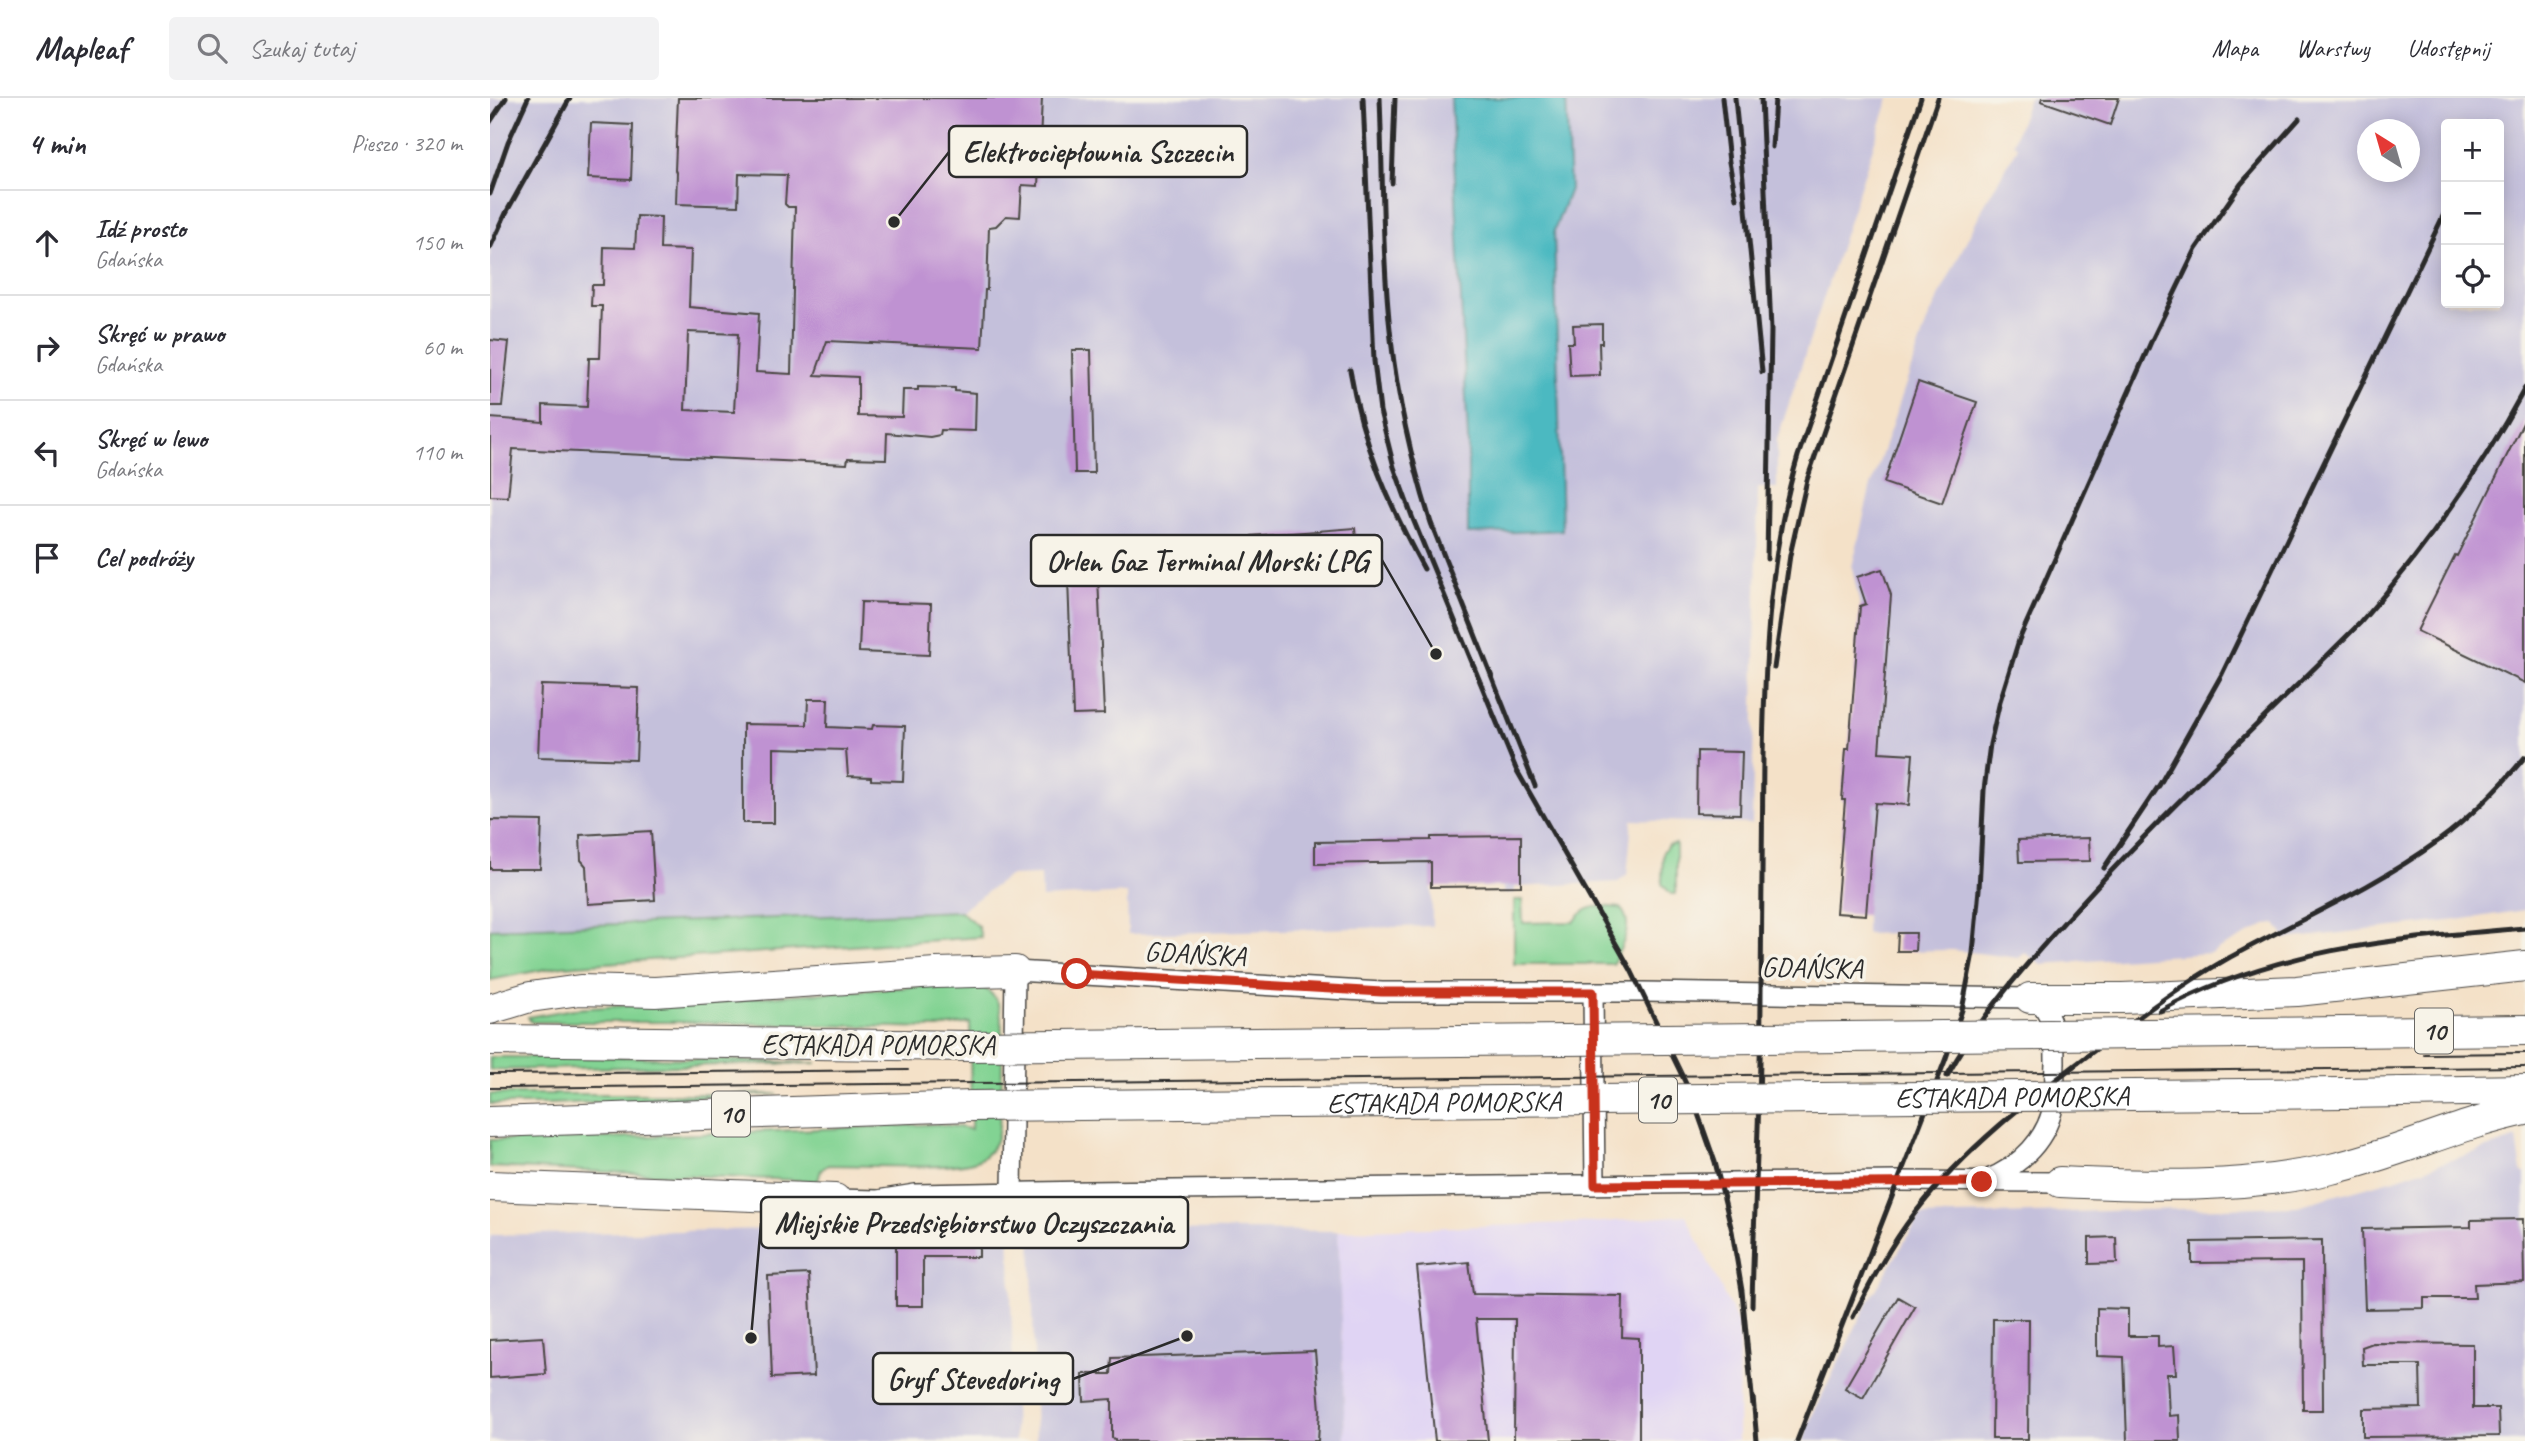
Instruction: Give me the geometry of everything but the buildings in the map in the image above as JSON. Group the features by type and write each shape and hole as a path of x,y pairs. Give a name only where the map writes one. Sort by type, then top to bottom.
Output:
{"main road":[{"path":"2032,997 2133,998 2297,991 2525,966"},
{"path":"490,1009 530,997 568,991 601,989 655,992 936,973 1015,971"},
{"name":"ESTAKADA POMORSKA","path":"490,1040 971,1046 2525,1030"},
{"name":"ESTAKADA POMORSKA","path":"490,1122 972,1107 2525,1090"},
{"path":"2060,1182 2207,1185 2293,1177 2361,1161 2466,1125 2525,1110"},
{"path":"490,1186 835,1199"}],"street":[{"name":"GDAŃSKA","path":"1015,971 1382,992 2032,997"},
{"path":"1012,1193 1015,971"},
{"path":"1593,992 1595,1185"},
{"path":"1982,1182 2004,1172 2024,1157 2035,1144 2050,1116 2054,1101 2055,1032 2049,1014 2032,997"},
{"path":"835,1199 878,1200 915,1194 2060,1182"}],"shaded area":[{"path":"490,98 1889,98 1777,440 1777,488 1758,488 1752,824 1632,820 1627,875 1618,882 1515,887 1514,893 1504,893 1503,887 1432,887 1432,926 1128,934 1127,893 1042,898 1041,875 1009,876 960,911 490,929"},
{"path":"2029,98 2525,98 2525,910 2286,939 2276,924 2266,925 2211,953 2041,964 2025,953 2019,958 1952,950 1897,951 1897,933 1866,934 1866,915 1836,913 1845,801 1842,800 1849,749 1860,606 1852,567 1870,489 1928,319 1984,205 2018,147 2013,143"},
{"path":"2517,1138 2522,1173 2525,1173 2525,1441 1804,1441 1807,1426 1865,1308 1920,1216 2297,1206 2395,1179"},
{"path":"1686,1215 1739,1326 1738,1441 1345,1441 1338,1231 1603,1222"},
{"path":"1009,1224 1015,1441 490,1441 490,1235"},
{"path":"1031,1228 1338,1231 1345,1441 1036,1441"}],"green space":[{"path":"1676,844 1676,894 1671,894 1662,884 1663,852 1668,845"},
{"path":"1514,900 1522,900 1523,923 1574,922 1583,912 1594,907 1620,908 1625,914 1627,928 1613,964 1514,964"},
{"path":"960,911 978,926 981,937 562,966 490,980 490,929"},
{"path":"974,983 988,990 998,1003 1002,1049 996,1141 986,1155 978,1160 929,1166 828,1165 821,1170 818,1181 490,1167 490,1140 939,1124 971,1129 970,1023 938,1028 680,1022 531,1022 528,1017 573,1009"},
{"path":"490,1057 628,1057 817,1063 490,1070"},
{"path":"490,1094 778,1094 490,1104"}],"water":[{"path":"1451,98 1566,98 1570,189 1554,231 1562,530 1468,534 1468,439"}],"tram line":[{"path":"2424,1054 2525,1053"},
{"path":"490,1088 2525,1067"},
{"path":"490,1074 908,1070"}],"railway":[{"path":"490,122 506,98"},
{"path":"490,194 508,142 528,98"},
{"path":"490,248 506,213 570,98"},
{"path":"1363,98 1374,361 1380,411 1394,467 1516,769 1631,970 1691,1094 1715,1162 1732,1231 1742,1291 1753,1406"},
{"path":"1380,98 1388,309 1406,432 1431,523 1535,786"},
{"path":"1392,183 1395,98"},
{"path":"1722,98 1736,198"},
{"path":"1735,98 1762,372"},
{"path":"1761,98 1771,330 1767,559"},
{"path":"1772,147 1775,98"},
{"path":"1752,1306 1761,1032 1764,717 1767,641 1775,567 1788,493 1798,456 1921,98"},
{"path":"1774,668 1790,555 1807,480 1938,98"},
{"path":"1797,1441 1946,1058 1962,1010 1973,953 1984,790 1990,744 2019,640 2151,342 2196,249 2241,184 2299,119"},
{"path":"2104,868 2160,784 2222,674 2441,220"},
{"path":"1350,370 1355,397 1378,473 1424,569"},
{"path":"1947,1076 1990,1010 2023,968 2076,909 2180,800 2360,623 2384,596 2469,481 2525,388"},
{"path":"1853,1317 1889,1251 1934,1189 1977,1146 2023,1106 2127,1026 2191,981 2225,960 2387,874 2438,841 2484,802 2525,757"},
{"path":"2160,1011 2248,973 2293,960 2384,942 2525,928"},
{"path":"1753,1397 1757,1441"}],"place":[{"name":"Elektrociepłownia Szczecin","path":"894,222"},
{"name":"Orlen Gaz Terminal Morski LPG","path":"1436,654"},
{"name":"Gryf Stevedoring","path":"1187,1336"},
{"name":"Miejskie Przedsiębiorstwo Oczyszczania","path":"751,1338"}],"route":[{"path":"1077,974 1382,992 1593,992 1595,1185 1982,1182"}]}
